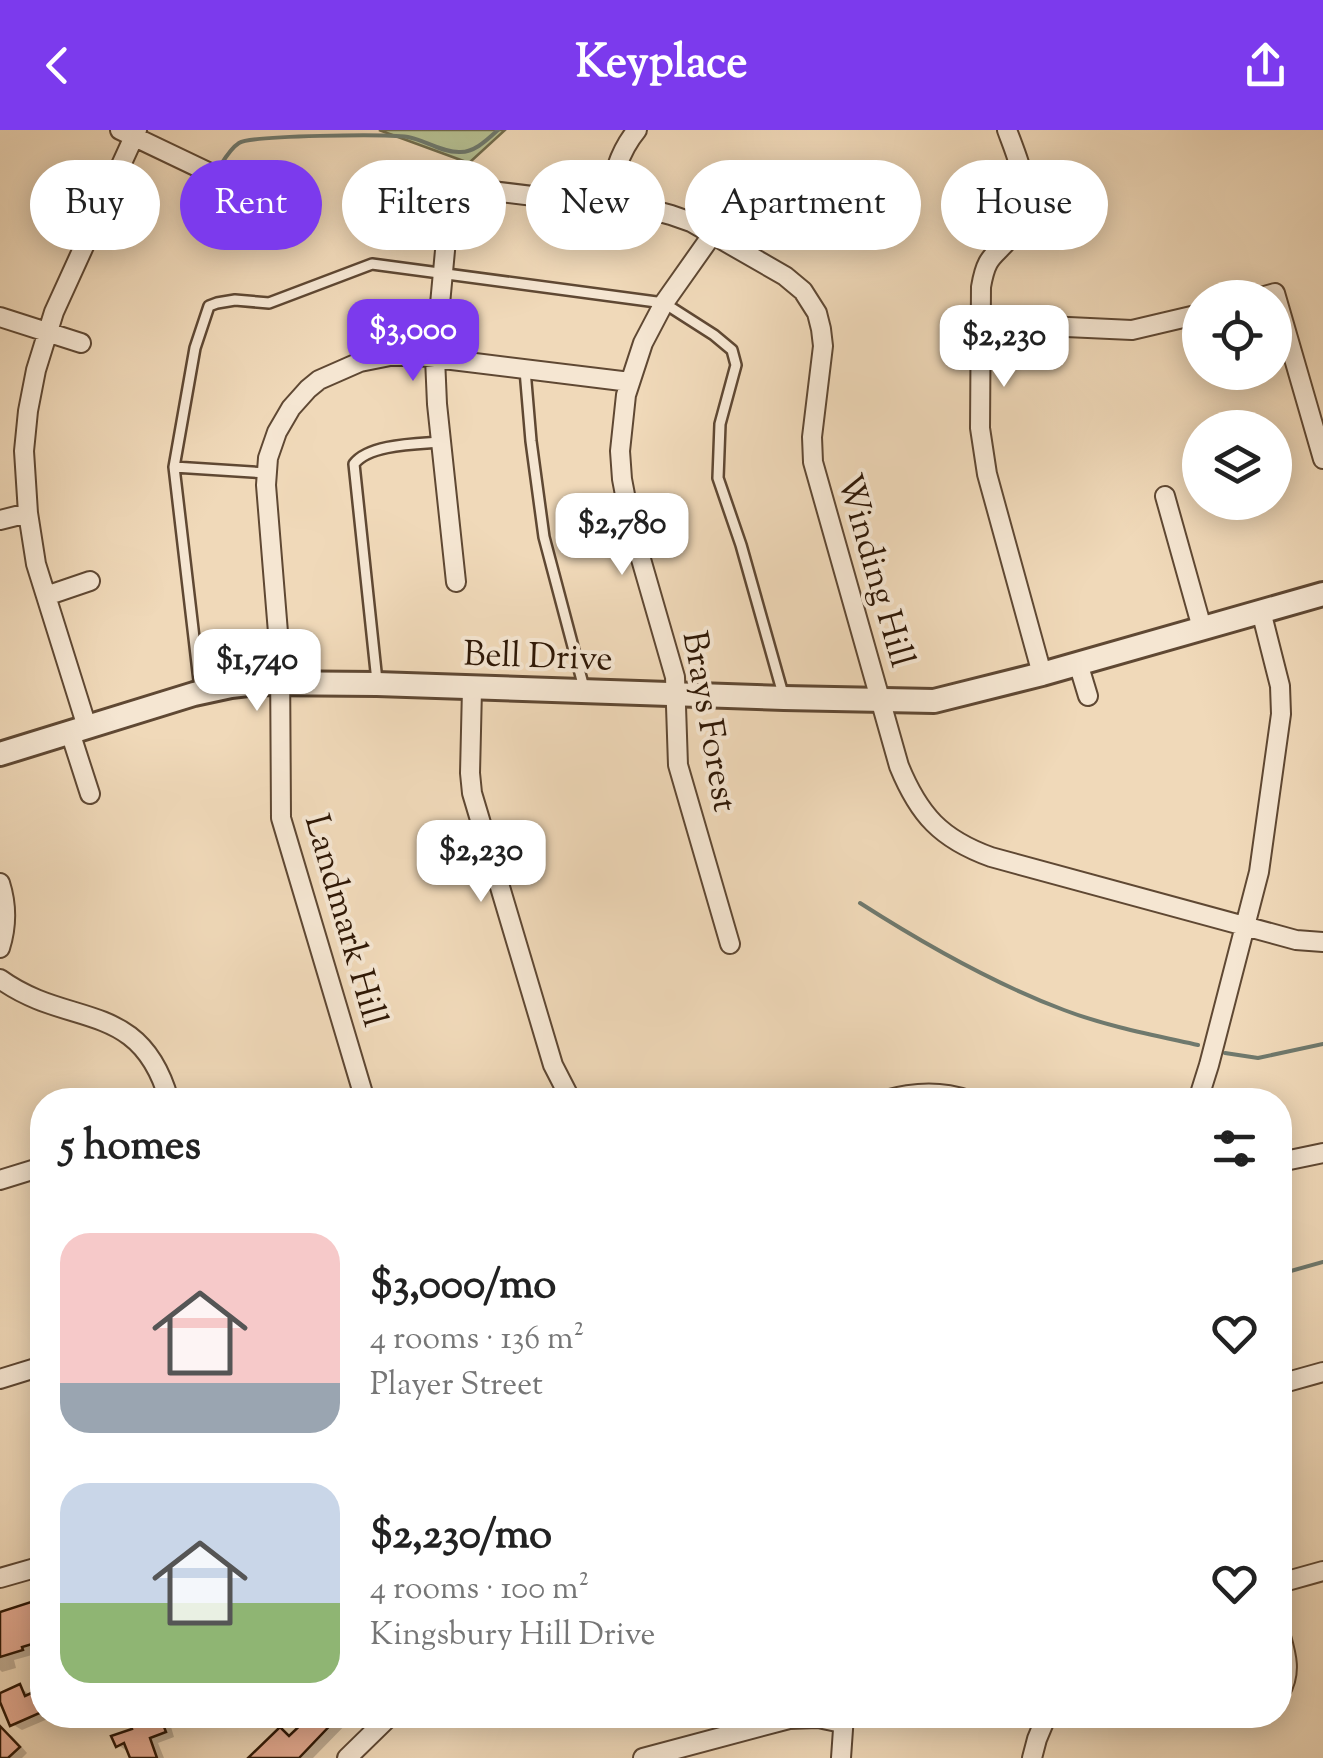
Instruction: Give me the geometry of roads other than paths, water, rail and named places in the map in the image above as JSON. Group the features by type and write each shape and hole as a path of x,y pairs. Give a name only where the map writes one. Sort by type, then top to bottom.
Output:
{"street":[{"path":"618,160 637,130"},
{"path":"1007,130 1022,172 1026,200 1021,220 984,270 981,445 1042,674"},
{"path":"90,794 78,729 36,564 24,451 28,410 36,370 64,288 131,132 187,160"},
{"name":"Winding Hill","path":"443,274 451,186 526,196"},
{"name":"Brays Forest","path":"701,250 664,302 630,382 622,421 622,478 630,521 670,655 676,694 678,765 730,944"},
{"name":"Winding Hill","path":"739,250 785,276 803,291 817,313 823,346 812,437 813,462 899,766 924,814 955,842 991,857 1296,940 1323,942"},
{"path":"443,274 435,358 456,582"},
{"path":"0,317 81,343"},
{"path":"981,323 1132,330 1182,318"},
{"name":"Landmark Hill","path":"361,1088 281,818 281,684 266,485 272,444 290,408 319,380 360,362 390,356 630,382"},
{"path":"1292,370 1323,459"},
{"path":"1165,496 1202,628"},
{"path":"0,520 28,512"},
{"path":"46,596 90,581"},
{"name":"Bell Drive","path":"0,754 231,686 377,684 934,700 1042,674 1323,594"},
{"path":"1202,1088 1258,872 1282,703 1261,611"},
{"path":"1078,663 1088,696"},
{"path":"472,689 472,793 553,1065 565,1088"},
{"path":"0,883 6,924 0,948"},
{"path":"0,980 38,1001 100,1018 120,1028 151,1058 165,1088"},
{"path":"1292,1160 1323,1154"},
{"path":"0,1180 30,1171"},
{"path":"0,1378 30,1369"},
{"path":"1292,1381 1323,1372"},
{"path":"0,1578 30,1569"},
{"path":"1292,1579 1323,1571"},
{"path":"347,1758 378,1728"},
{"path":"643,1758 755,1728"},
{"path":"841,1758 843,1728"},
{"path":"1032,1758 1042,1728"}],"lane":[{"path":"201,692 174,467 195,348 209,306 235,300 269,303 372,264 664,302 732,350 736,366 720,424 718,478 784,698"},
{"path":"526,370 544,538 585,690"},
{"path":"377,684 354,464 361,454 405,444 442,442"},
{"path":"174,467 267,473"}],"waterway":[{"path":"224,160 236,145 249,140 320,136 395,136 465,152 498,130"},
{"path":"860,903 959,962 1037,999 1096,1021 1198,1045"},
{"path":"1225,1053 1258,1058 1323,1044"},
{"path":"1292,1271 1323,1262"}]}
